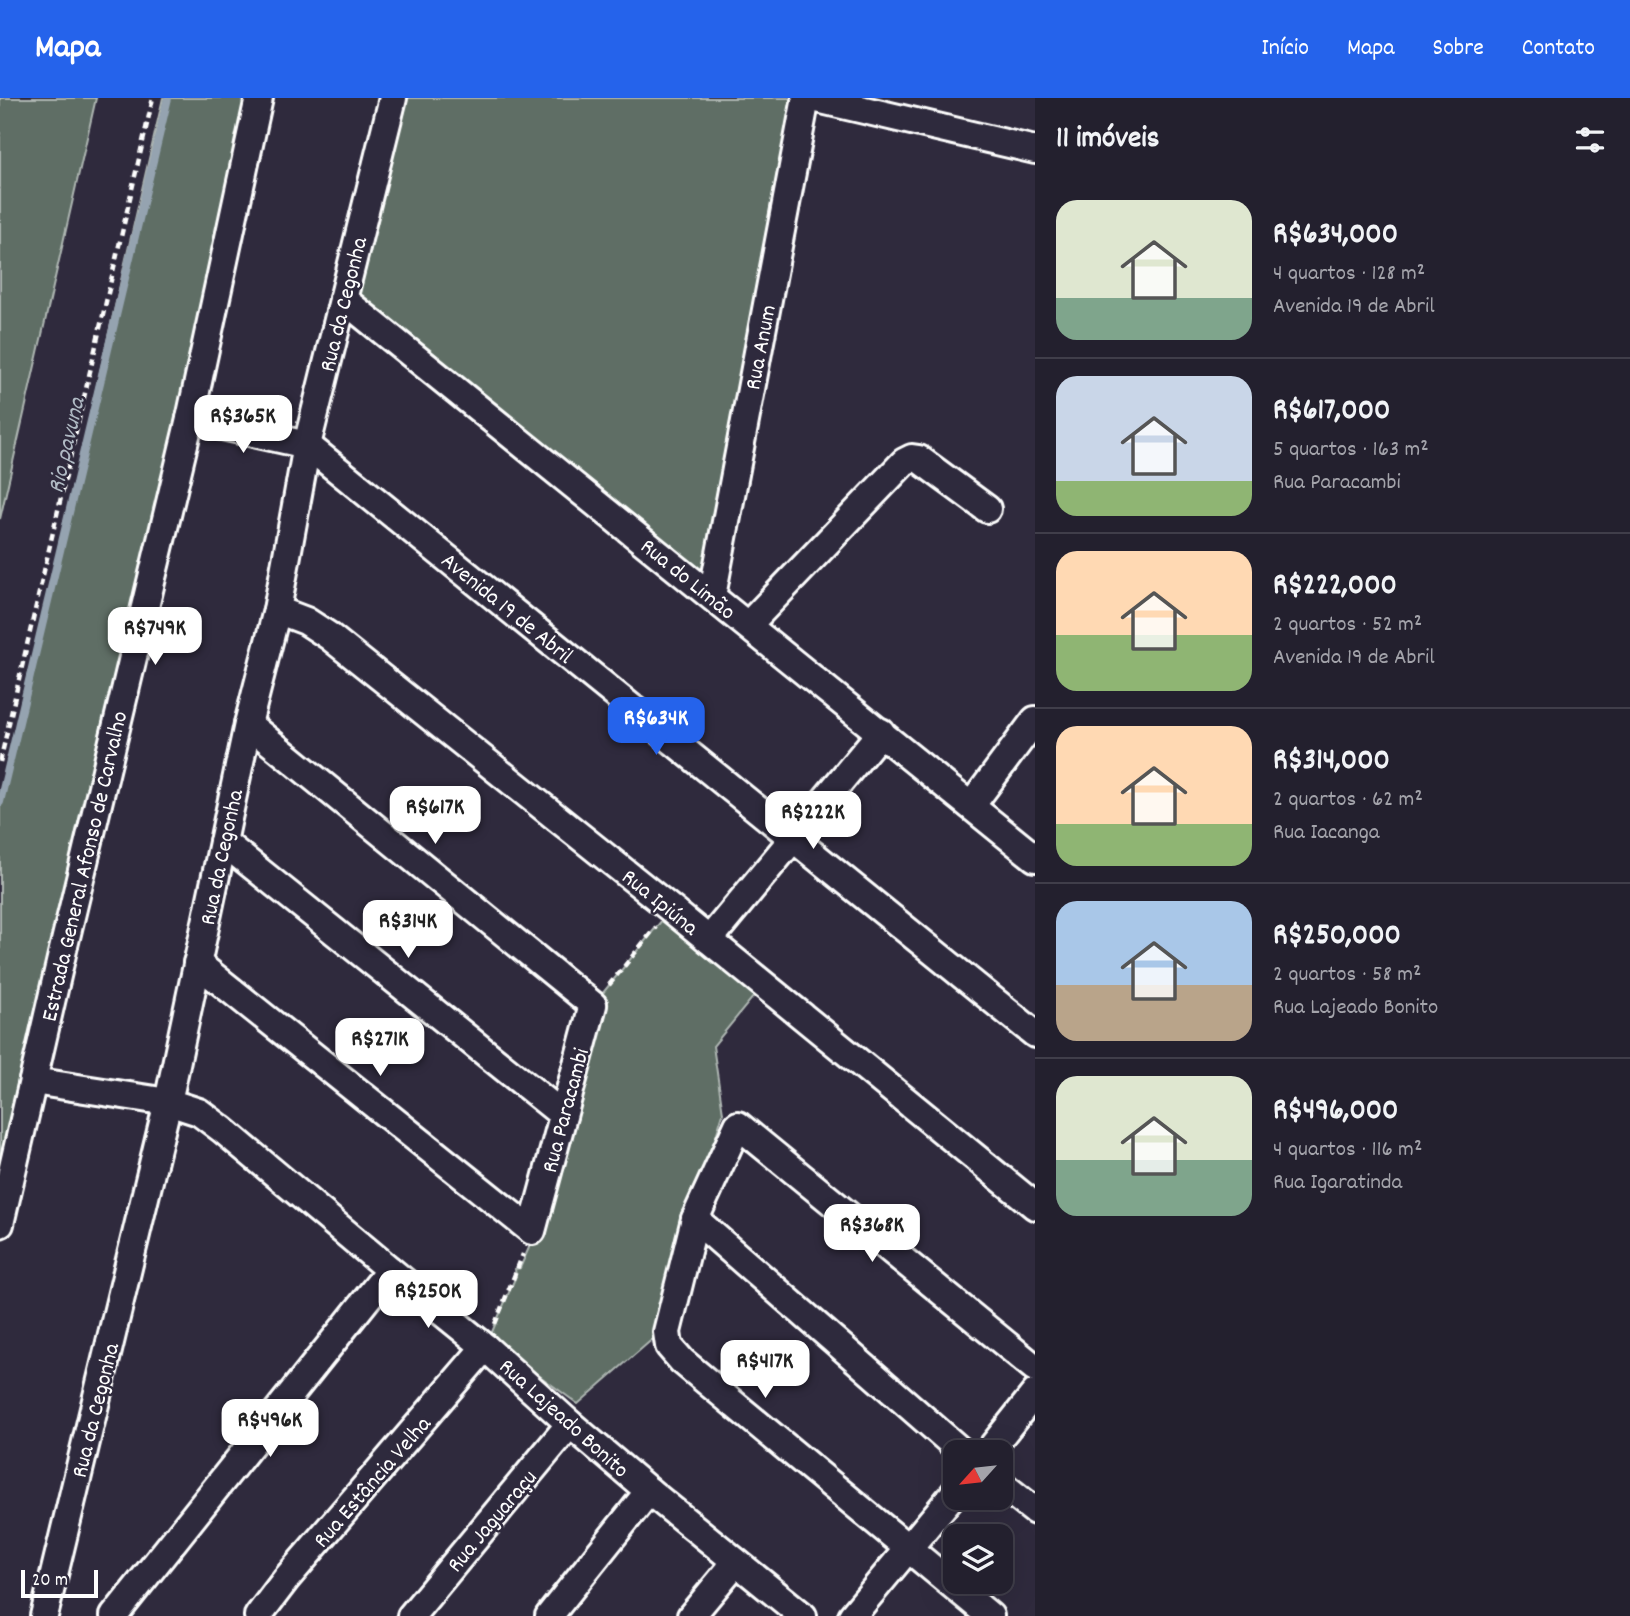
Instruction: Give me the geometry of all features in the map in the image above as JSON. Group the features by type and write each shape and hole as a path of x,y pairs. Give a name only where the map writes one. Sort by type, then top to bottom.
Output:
{"street":[{"name":"Estrada General Afonso de Carvalho","path":"0,1224 190,419 259,98"},
{"name":"Rua da Cegonha","path":"44,1616 168,1102 248,724 277,610 307,445 393,98"},
{"name":"Rua Anum","path":"712,596 806,98"},
{"path":"813,98 1035,150"},
{"name":"Rua do Limão","path":"343,299 1035,858"},
{"path":"190,419 307,445"},
{"name":"Avenida 19 de Abril","path":"307,445 1035,1034"},
{"path":"748,625 904,461 919,459 987,509"},
{"name":"Rua Ipiúna","path":"277,610 306,621 329,636 671,909 1035,1206"},
{"path":"971,806 1035,720"},
{"path":"248,724 593,1005"},
{"path":"709,940 881,732"},
{"path":"223,842 563,1115"},
{"path":"197,963 532,1231"},
{"name":"Rua Paracambi","path":"532,1231 593,1005"},
{"name":"Rua Lajeado Bonito","path":"33,1081 168,1102 199,1112 485,1347 649,1492 803,1616"},
{"path":"990,1616 682,1361 669,1346 667,1332 695,1219 738,1125 1035,1368"},
{"path":"695,1219 948,1440"},
{"path":"114,1616 390,1270"},
{"name":"Rua Estância Velha","path":"257,1616 485,1347"},
{"path":"998,1440 1035,1393"},
{"name":"Rua Jaguaraçu","path":"411,1616 570,1424"},
{"path":"548,1616 649,1492"},
{"path":"1013,1494 1035,1511"},
{"path":"852,1616 943,1506"},
{"path":"691,1616 736,1562"}],"path":[{"path":"0,762 153,98"},
{"path":"593,1005 671,909"},
{"path":"485,1347 532,1231"}],"green space":[{"path":"0,98 96,98 0,519"},
{"path":"163,98 249,98 181,411 0,1162 0,806"},
{"path":"401,98 788,98 800,101 706,582 351,298"},
{"path":"671,909 763,985 713,1046 723,1113 655,1337 578,1404 489,1339 516,1276 515,1269 520,1268 536,1232 593,1005"}],"waterway":[{"name":"Rio pavuna","path":"0,802 168,98"}]}
